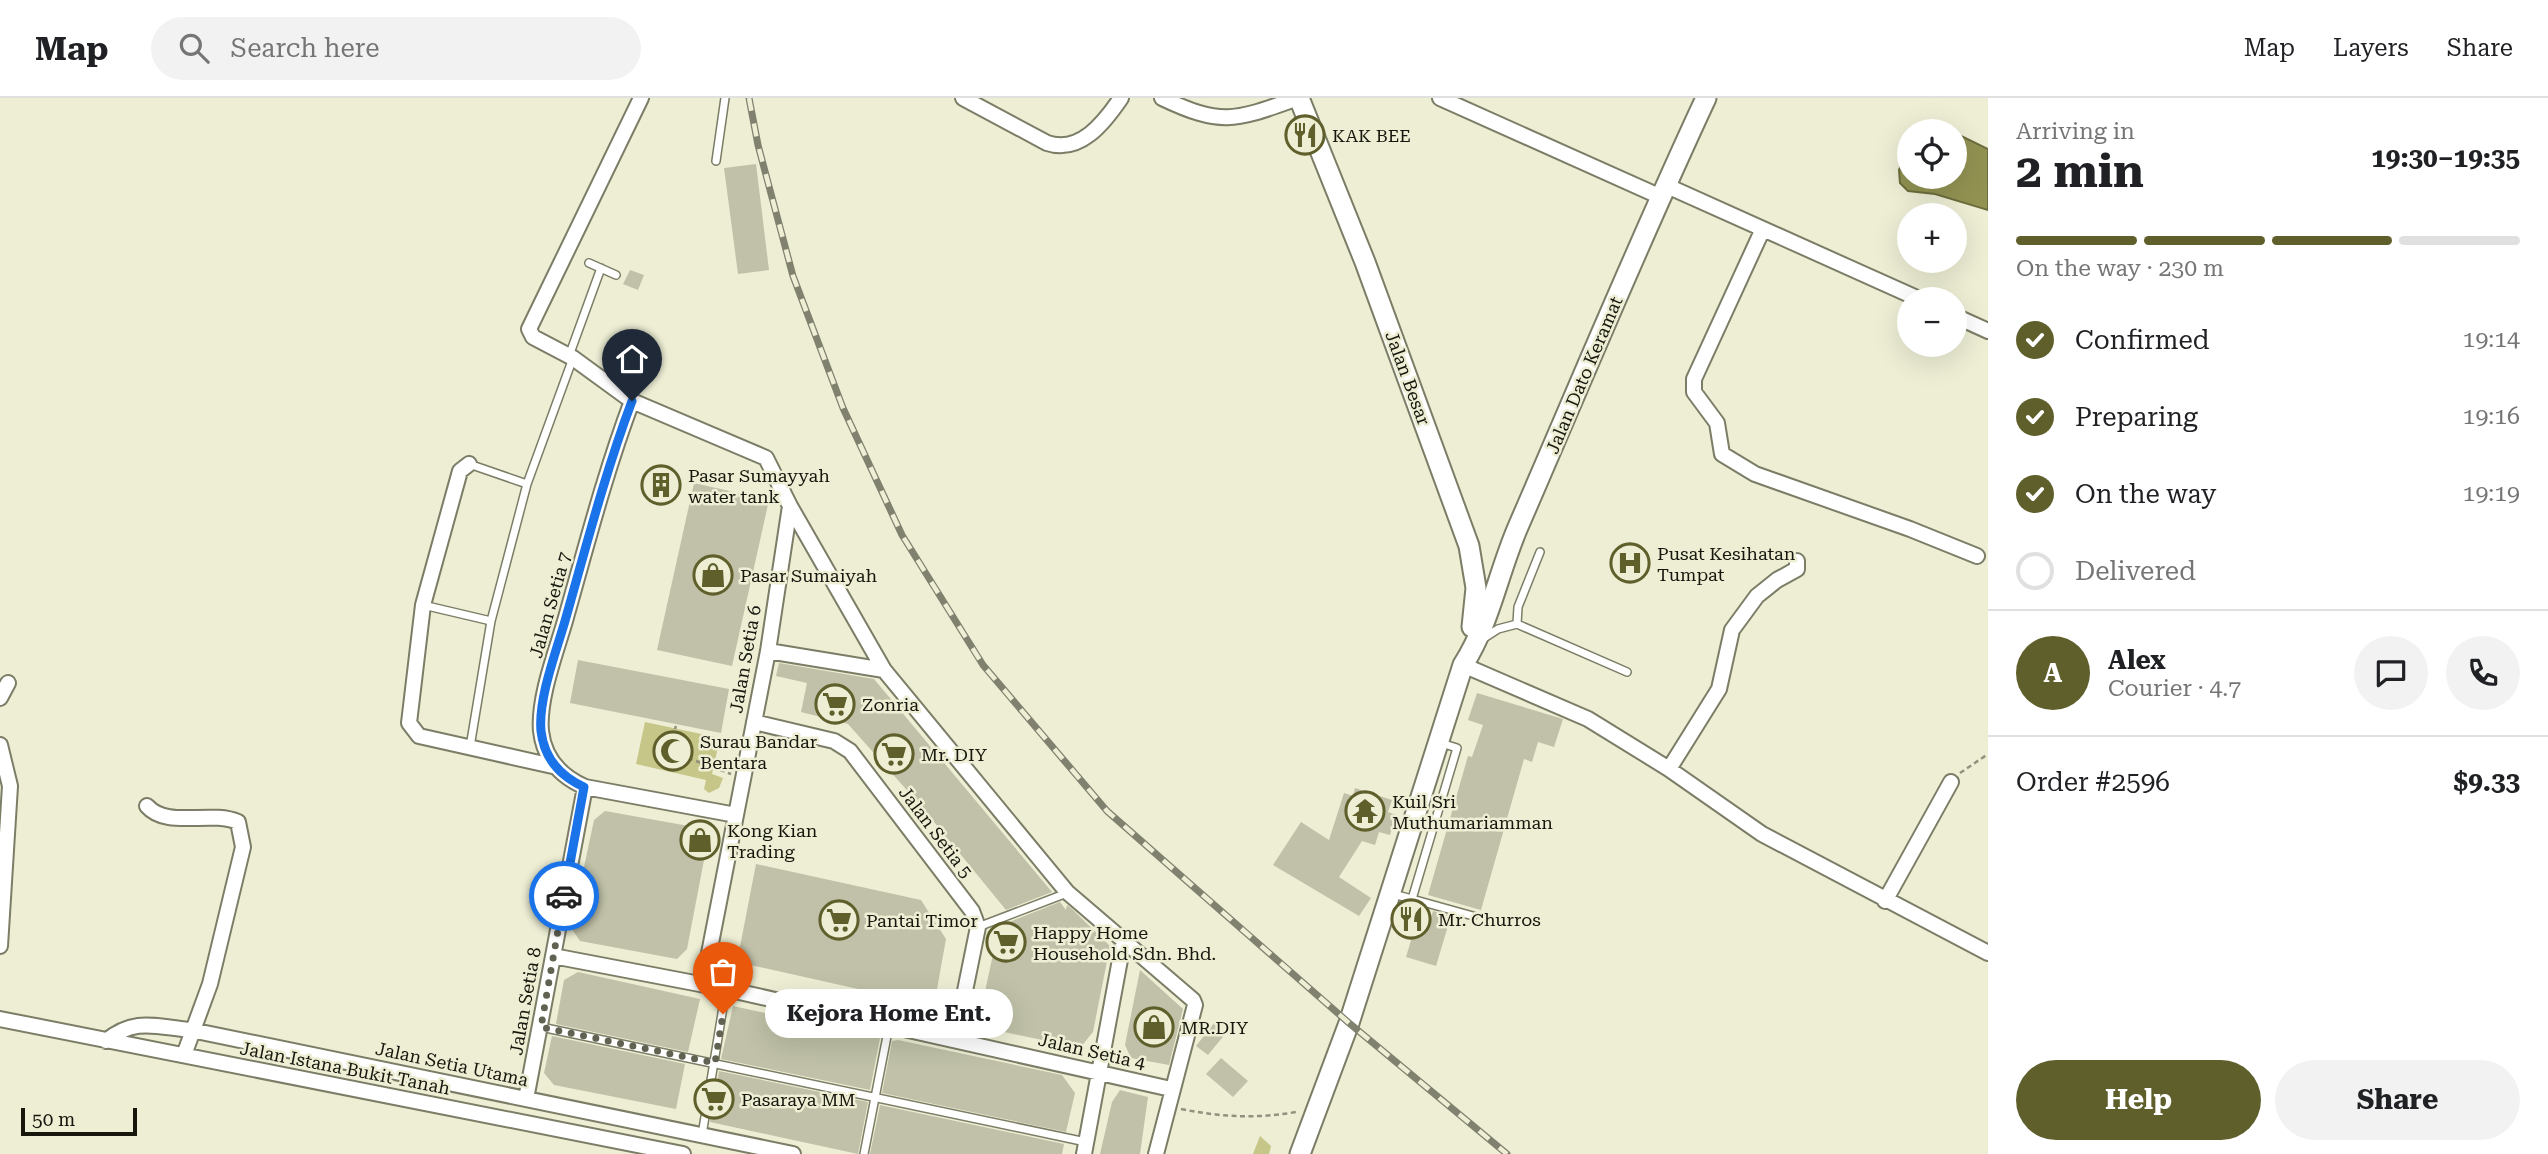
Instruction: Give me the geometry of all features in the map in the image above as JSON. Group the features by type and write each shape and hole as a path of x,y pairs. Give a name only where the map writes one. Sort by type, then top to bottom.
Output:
{"street":[{"path":"641,98 529,329 533,337 571,357 632,401 756,451 772,466 790,506 884,670 1067,892 1125,938 1194,1002 1157,1154"},
{"path":"963,98 1047,143 1061,147 1088,137 1121,98"},
{"path":"1162,98 1203,117 1223,119 1248,116 1298,98"},
{"name":"Jalan Besar","path":"1298,98 1366,262 1469,546 1476,588 1476,611 1463,665"},
{"path":"1440,98 1897,289"},
{"name":"Jalan Dato Keramat","path":"1463,665 1478,642 1507,553 1663,191 1706,98"},
{"path":"1762,231 1694,379 1694,392 1717,423 1722,454 1755,474 1910,529 1977,556"},
{"path":"1967,321 1988,331"},
{"name":"Jalan Setia 7","path":"632,401 605,481 552,664 542,711 541,728 545,751 564,775 584,787 736,815"},
{"path":"469,464 460,471 423,605 409,723 419,736 557,767"},
{"name":"Jalan Setia 6","path":"703,984 768,650 790,506"},
{"path":"1469,546 1492,561 1499,560 1507,553"},
{"path":"1669,769 1719,689 1732,630 1758,596 1777,580 1797,569 1797,561"},
{"path":"768,650 884,670"},
{"path":"1300,1154 1349,1023 1463,665 1588,719 1669,769 1762,834 1988,953"},
{"path":"0,698 8,682"},
{"name":"Jalan Setia 5","path":"754,722 834,741 850,751 972,911 978,927"},
{"path":"0,745 10,786 0,946"},
{"path":"1885,901 1951,782"},
{"name":"Jalan Setia 8","path":"526,1099 584,787"},
{"path":"146,806 163,817 227,817 237,822 242,832 243,847 210,984 184,1055"},
{"path":"955,1040 978,927"},
{"path":"1085,1148 1125,938"},
{"name":"Jalan Setia 4","path":"553,956 703,984 1171,1090"},
{"name":"Jalan Istana Bukit Tanah","path":"0,1019 682,1154"},
{"name":"Jalan Setia Utama","path":"106,1041 122,1028 134,1025 191,1030 793,1154"}],"lane":[{"path":"716,161 725,98"},
{"path":"589,263 615,275"},
{"path":"470,747 491,621 527,484 601,268"},
{"path":"469,464 527,484"},
{"path":"1517,624 1518,607 1540,552"},
{"path":"423,605 491,621"},
{"path":"1478,642 1498,629 1517,624 1627,672"},
{"path":"1412,900 1457,748 1437,742"},
{"path":"978,927 1067,892"},
{"path":"1391,893 1473,916"},
{"path":"702,1136 726,989"},
{"path":"864,1154 889,1025"},
{"path":"541,1027 875,1096 1085,1148"}],"path":[{"path":"672,737 676,726"},
{"path":"1951,782 1988,754"},
{"path":"688,758 743,778"},
{"path":"1168,1106 1222,1117 1264,1117 1304,1111 1319,1103"}],"green space":[{"path":"645,722 720,738 712,774 723,778 719,788 709,793 704,789 706,780 636,764"},
{"path":"1260,1136 1271,1146 1269,1154 1253,1154"}],"shaded area":[{"path":"1967,139 1988,149 1988,210 1935,194 1906,189 1967,189"}],"building":[{"path":"756,164 769,270 738,274 724,168"},
{"path":"630,270 644,275 638,290 623,284"},
{"name":"Pasar Sumayyah water tank","path":"655,472 673,477 668,498 649,493"},
{"name":"Pasar Sumaiyah","path":"694,483 769,500 732,666 657,650"},
{"path":"578,660 729,689 721,733 570,703"},
{"path":"779,663 874,679 1052,892 1006,910 921,806 848,724 801,712 807,683 776,676"},
{"path":"1477,693 1563,719 1554,747 1538,742 1532,762 1524,759 1481,910 1428,895 1468,756 1472,757 1483,725 1468,720"},
{"path":"1355,788 1392,800 1388,812 1396,815 1390,835 1379,832 1375,845 1362,841 1339,877 1371,898 1359,916 1273,865 1301,822 1329,840 1344,793 1353,796"},
{"path":"605,811 700,828 708,839 687,949 677,959 580,941 571,928 594,820"},
{"name":"Pantai Timor","path":"756,864 921,900 946,939 934,1006 737,962"},
{"path":"1060,902 1066,910 1067,905 1071,908 1110,946 1093,1032 1080,1048 985,1028 980,1015 999,926"},
{"path":"1433,911 1451,916 1436,966 1406,957 1418,917 1430,921"},
{"name":"MR.DIY","path":"1140,970 1183,1009 1169,1065 1131,1058 1125,1045"},
{"path":"578,972 700,999 688,1052 556,1024 564,980"},
{"path":"733,1006 880,1038 870,1090 721,1059"},
{"path":"1214,1023 1226,1033 1208,1055 1196,1046"},
{"path":"552,1036 685,1064 676,1109 554,1085 544,1073"},
{"path":"898,1040 1062,1075 1075,1093 1066,1132 882,1093 892,1041"},
{"path":"1221,1058 1248,1081 1233,1097 1206,1074"},
{"path":"719,1071 868,1102 858,1154 710,1122"},
{"path":"1120,1090 1148,1097 1140,1154 1100,1154 1112,1102"},
{"path":"880,1105 1064,1144 1062,1154 870,1154"}],"railway":[{"path":"749,98 758,145 793,276 843,408 902,535 983,665 1107,811 1349,1023 1507,1154"}],"way so far":[{"path":"564,896 541,1027 715,1063 723,1014"}],"place":[{"name":"KAK BEE","path":"1305,135"},
{"name":"Pasar Sumayyah water tank","path":"661,485"},
{"name":"Pusat Kesihatan Tumpat","path":"1630,563"},
{"name":"Pasar Sumaiyah","path":"713,575"},
{"name":"Zonria","path":"835,704"},
{"name":"Surau Bandar Bentara","path":"673,751"},
{"name":"Mr. DIY","path":"894,754"},
{"name":"Kuil Sri Muthumariamman","path":"1365,811"},
{"name":"Kong Kian Trading","path":"700,840"},
{"name":"Mr. Churros","path":"1411,919"},
{"name":"Pantai Timor","path":"839,920"},
{"name":"Happy Home Household Sdn. Bhd.","path":"1006,942"},
{"name":"Kejora Home Ent.","path":"723,1014"},
{"name":"MR.DIY","path":"1154,1027"},
{"name":"Pasaraya MM","path":"714,1099"}],"route":[{"path":"564,896 584,787 564,775 545,751 541,728 542,711 552,664 609,468 632,401"}]}
